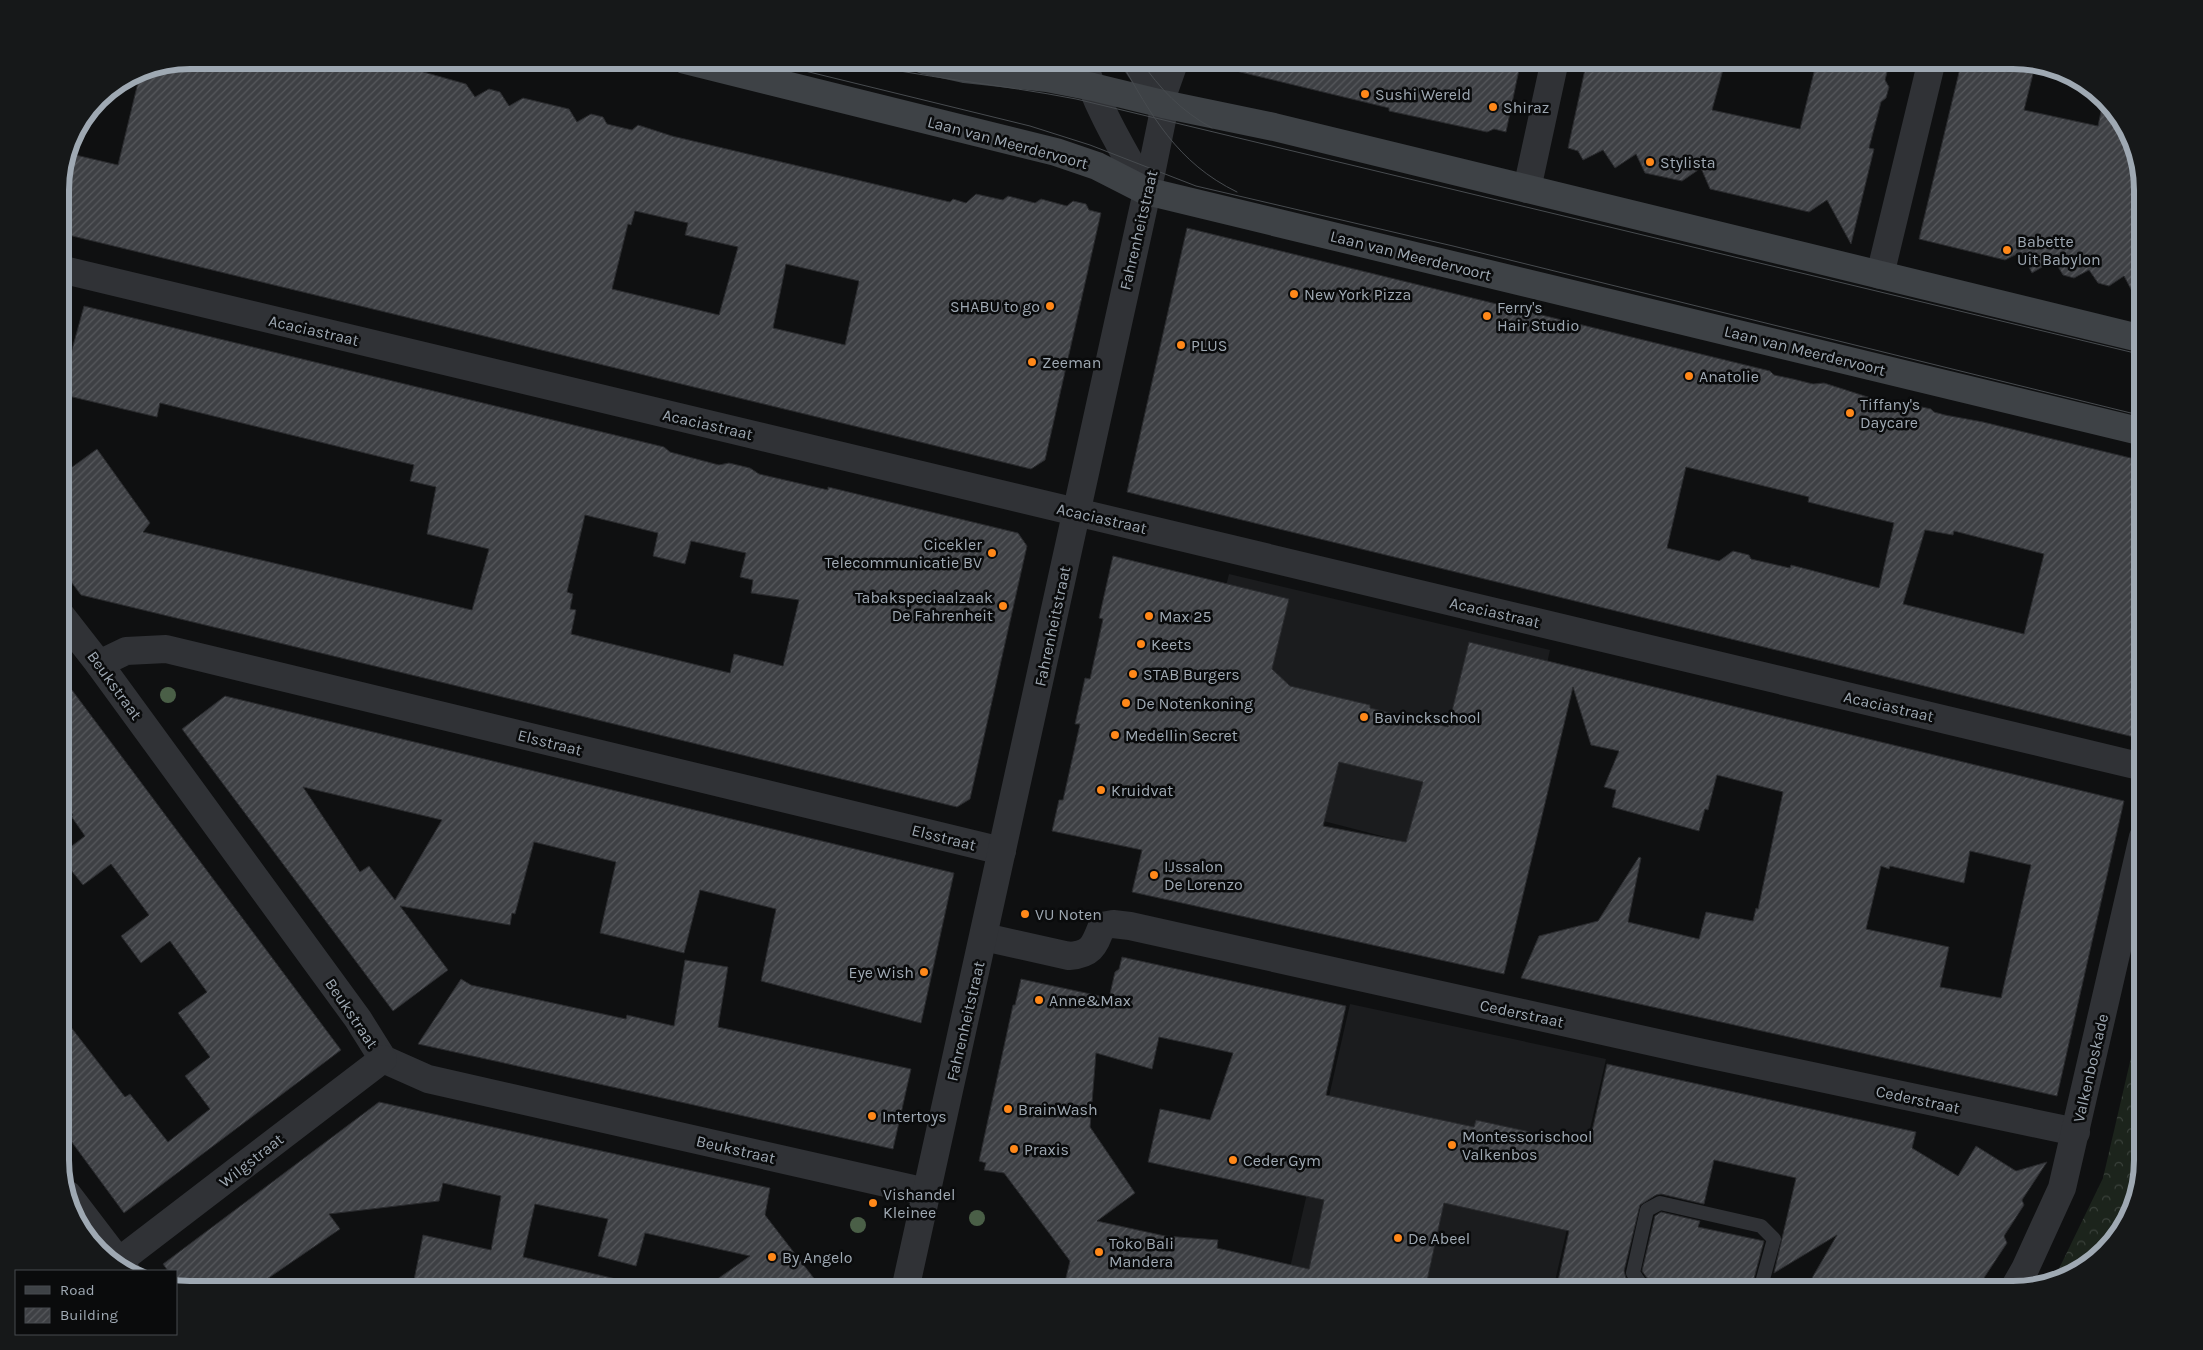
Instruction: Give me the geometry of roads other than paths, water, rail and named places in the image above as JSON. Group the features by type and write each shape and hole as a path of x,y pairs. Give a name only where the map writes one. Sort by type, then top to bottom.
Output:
{"street":[{"name":"Laan van Meerdervoort","path":"721,69 1056,152 1097,166 1146,191 2134,430"},
{"path":"965,69 1047,78 1267,126 2134,337"},
{"path":"1086,69 1093,87 1146,191"},
{"path":"1140,69 1163,104"},
{"name":"Fahrenheitstraat","path":"913,1281 926,1192 984,937 1161,128 1164,91 1172,69"},
{"path":"1527,189 1553,69"},
{"path":"1880,275 1930,69"},
{"name":"Acaciastraat","path":"69,271 2134,765"},
{"name":"Beukstraat","path":"69,626 358,1019 382,1059 428,1079 926,1192"},
{"name":"Elsstraat","path":"99,664 126,651 166,649 1002,852"},
{"name":"Valkenboskade","path":"2018,1281 2062,1188 2134,877"},
{"name":"Cederstraat","path":"984,937 1070,956 1084,955 1093,947 1102,926 1113,924 1130,926 1708,1054 2076,1132"},
{"name":"Wilgstraat","path":"126,1263 382,1059"},
{"path":"81,1212 112,1252"}],"lane":[{"path":"1639,1281 1633,1273 1647,1210 1660,1203 1761,1226 1774,1239 1762,1281"}],"tram line":[{"path":"797,69 1030,126 1090,145 1196,186 1453,246 2134,414"},
{"path":"889,69 1076,99 2134,353"},
{"path":"1125,69 1155,118 1182,152 1198,167 1237,192"},
{"path":"1147,69 1181,107 1212,128"}],"place":[{"name":"Sushi Wereld","path":"1365,94"},
{"name":"Shiraz","path":"1493,107"},
{"name":"Stylista","path":"1650,162"},
{"name":"Babette Uit Babylon","path":"2007,250"},
{"name":"New York Pizza","path":"1294,294"},
{"name":"SHABU to go","path":"1050,306"},
{"name":"Ferry's Hair Studio","path":"1487,316"},
{"name":"PLUS","path":"1181,345"},
{"name":"Zeeman","path":"1032,362"},
{"name":"Anatolie","path":"1689,376"},
{"name":"Tiffany's Daycare","path":"1850,413"},
{"name":"Cicekler Telecommunicatie BV","path":"992,553"},
{"name":"Tabakspeciaalzaak De Fahrenheit","path":"1003,606"},
{"name":"Max 25","path":"1149,616"},
{"name":"Keets","path":"1141,644"},
{"name":"STAB Burgers","path":"1133,674"},
{"name":"De Notenkoning","path":"1126,703"},
{"name":"Bavinckschool","path":"1364,717"},
{"name":"Medellin Secret","path":"1115,735"},
{"name":"Kruidvat","path":"1101,790"},
{"name":"IJssalon De Lorenzo","path":"1154,875"},
{"name":"VU Noten","path":"1025,914"},
{"name":"Eye Wish","path":"924,972"},
{"name":"Anne&Max","path":"1039,1000"},
{"name":"BrainWash","path":"1008,1109"},
{"name":"Intertoys","path":"872,1116"},
{"name":"Montessorischool Valkenbos","path":"1452,1145"},
{"name":"Praxis","path":"1014,1149"},
{"name":"Ceder Gym","path":"1233,1160"},
{"name":"Vishandel Kleinee","path":"873,1203"},
{"name":"De Abeel","path":"1398,1238"},
{"name":"Toko Bali Mandera","path":"1099,1252"},
{"name":"By Angelo","path":"772,1257"}]}
